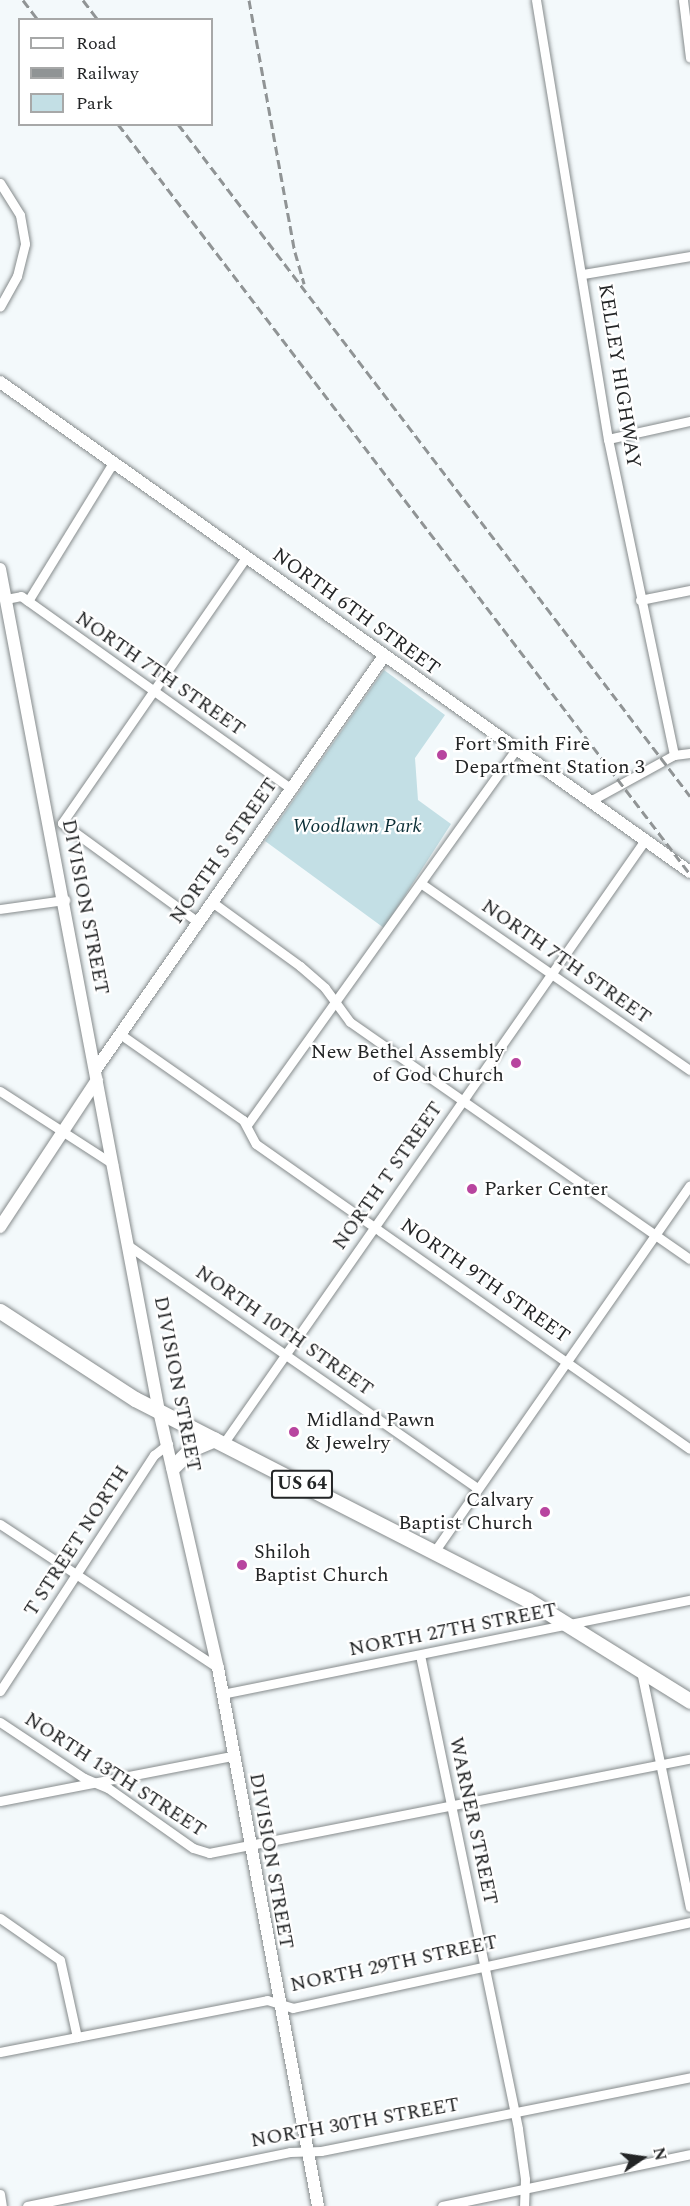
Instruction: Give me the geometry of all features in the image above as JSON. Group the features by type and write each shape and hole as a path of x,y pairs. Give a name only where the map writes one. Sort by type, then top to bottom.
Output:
{"main road":[{"name":"US 64","path":"0,1311 159,1411 434,1552 568,1625 690,1701"},
{"path":"173,1467 194,1446 219,1442"}],"street":[{"name":"KELLEY HIGHWAY","path":"537,0 608,439 674,755"},
{"path":"683,0 690,58"},
{"path":"0,183 15,202 24,227 23,261 0,307"},
{"path":"583,274 690,256"},
{"name":"NORTH 6TH STREET","path":"0,382 645,840 689,874"},
{"path":"608,439 690,421"},
{"path":"28,602 113,463"},
{"path":"198,922 56,825 246,557"},
{"name":"DIVISION STREET","path":"0,569 56,825 65,900 159,1411 218,1668 248,1848 318,2206"},
{"path":"640,600 690,590"},
{"name":"NORTH 7TH STREET","path":"6,599 21,596 292,789"},
{"name":"NORTH S STREET","path":"0,1227 63,1133 120,1034 384,656"},
{"path":"247,1125 422,884 516,749"},
{"path":"590,801 674,755 690,753"},
{"name":"NORTH T STREET","path":"219,1442 285,1354 645,840"},
{"name":"NORTH 7TH STREET","path":"422,884 690,1070"},
{"path":"0,909 65,900"},
{"path":"212,902 300,966 336,1001 350,1022 690,1259"},
{"name":"NORTH 9TH STREET","path":"120,1034 247,1125 256,1144 690,1449"},
{"path":"0,1091 113,1164"},
{"path":"434,1552 690,1185"},
{"name":"NORTH 10TH STREET","path":"129,1246 477,1488"},
{"name":"T STREET NORTH","path":"0,1691 154,1455 168,1444"},
{"path":"0,1524 218,1668"},
{"name":"NORTH 27TH STREET","path":"222,1695 690,1600"},
{"name":"WARNER STREET","path":"420,1655 515,2113 525,2189 524,2206"},
{"path":"641,1671 690,1907"},
{"name":"NORTH 13TH STREET","path":"0,1722 202,1852 248,1848 690,1759"},
{"path":"0,1801 232,1756"},
{"path":"0,1918 60,1960 77,2037"},
{"name":"NORTH 29TH STREET","path":"0,2052 267,2000 293,2008 484,1964 690,1922"},
{"name":"NORTH 30TH STREET","path":"27,2206 290,2152 308,2152 690,2077"},
{"path":"442,2206 690,2154"},
{"path":"0,2194 2,2206"}],"green space":[{"name":"Woodlawn Park","path":"384,670 445,715 415,758 418,800 451,824 384,928 265,841"}],"railway":[{"path":"23,0 36,18"},
{"path":"83,0 96,18"},
{"path":"249,0 295,252 304,284"},
{"path":"120,126 690,874"},
{"path":"180,126 690,796"}],"place":[{"name":"Fort Smith Fire Department Station 3","path":"442,755"},
{"name":"New Bethel Assembly of God Church","path":"516,1063"},
{"name":"Parker Center","path":"472,1189"},
{"name":"Midland Pawn & Jewelry","path":"294,1432"},
{"name":"Calvary Baptist Church","path":"545,1512"},
{"name":"Shiloh Baptist Church","path":"242,1565"}]}
